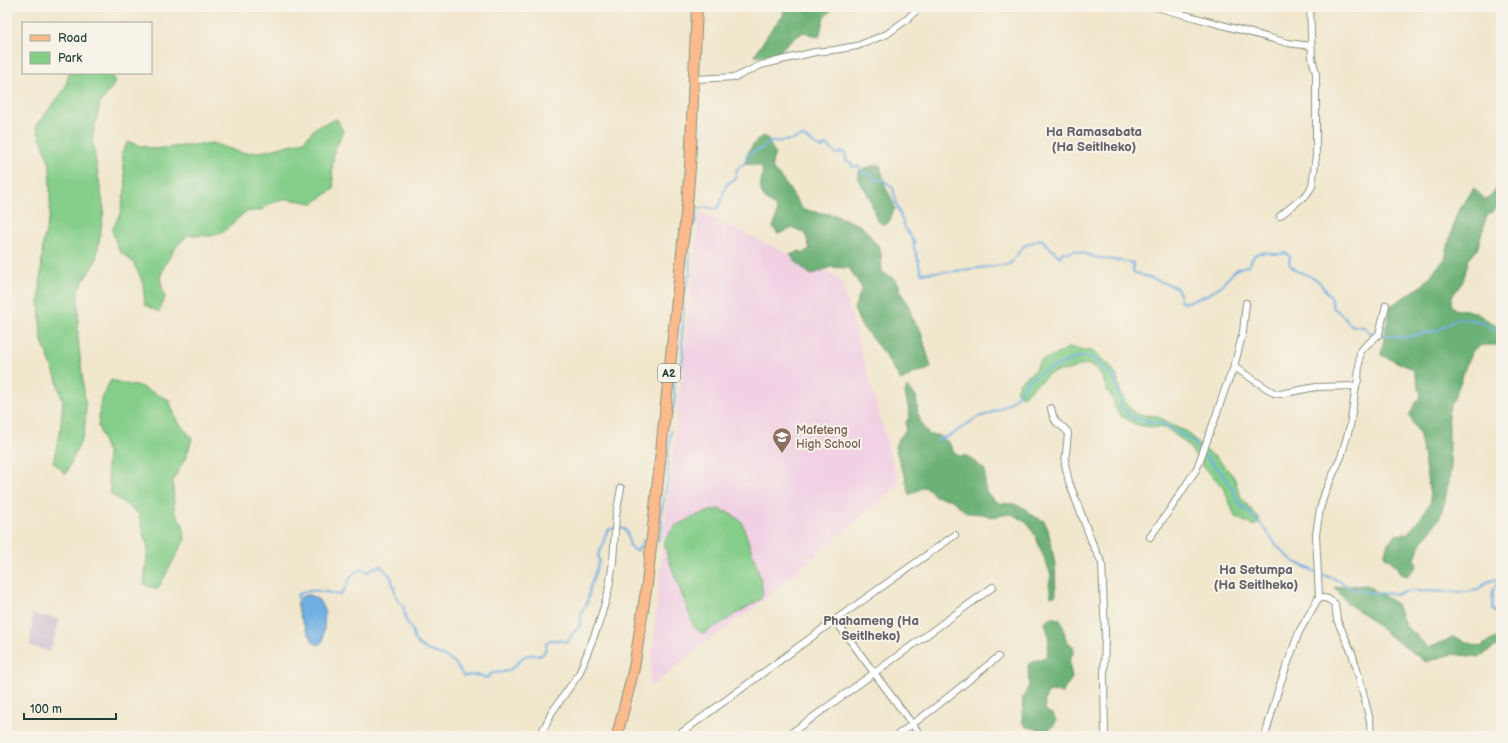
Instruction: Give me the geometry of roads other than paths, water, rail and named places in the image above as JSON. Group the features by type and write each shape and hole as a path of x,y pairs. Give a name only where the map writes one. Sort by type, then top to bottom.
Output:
{"main road":[{"name":"A2","path":"617,736 634,668 647,584 674,312 686,216 697,7"}],"street":[{"path":"694,79 736,77 761,66 815,52 857,46 887,34 921,7"},
{"path":"1156,7 1288,43 1311,46"},
{"path":"1280,216 1307,194 1312,186 1316,156 1317,116 1316,73 1311,46 1310,7"},
{"path":"1150,537 1197,468 1234,367 1244,332 1246,303"},
{"path":"1265,736 1279,686 1299,632 1319,597 1316,534 1317,525 1325,492 1341,457 1350,426 1358,380 1360,351 1379,334 1386,305"},
{"path":"1234,367 1274,393 1280,394 1316,387 1356,386"},
{"path":"1051,408 1054,418 1058,424 1068,433 1065,464 1069,482 1093,545 1099,554 1102,563 1105,633 1105,736"},
{"path":"540,736 552,712 579,674 598,626 608,593 613,562 616,516 620,488"},
{"path":"677,736 835,620 955,535"},
{"path":"787,736 993,587"},
{"path":"1319,597 1328,599 1334,604 1337,620 1352,653 1360,680 1370,721 1371,736"},
{"path":"835,620 921,736"},
{"path":"896,736 998,657"}],"water":[{"path":"310,595 319,600 325,612 323,641 319,645 314,643 311,639 304,626 299,611 299,599"}],"waterway":[{"path":"672,414 675,398 673,383 679,373 683,357 683,298 690,273 689,243 691,230 696,220 697,209 705,207 717,209 722,200 726,185 735,179 737,169 745,163 747,155 761,149 770,142 793,140 802,136 821,148 827,145 838,154 845,152 846,161 851,162 852,167 859,166 861,172 872,175 872,179 884,180 893,188 896,203 905,228 914,242 914,249 921,273 956,271 1010,264 1024,246 1041,239 1060,257 1062,252 1070,253 1074,250 1094,257 1133,263 1133,272 1176,287 1180,294 1180,301 1184,303 1203,297 1215,290 1239,268 1249,266 1254,255 1259,253 1286,253 1290,257 1289,263 1292,267 1314,278 1320,283 1330,296 1332,300 1332,307 1344,316 1351,325 1364,327 1369,332 1376,334"},
{"path":"1380,334 1405,338 1437,331 1459,318 1482,322 1490,328 1501,332"},
{"path":"938,440 951,435 978,417 989,414 1010,403 1029,380 1048,369 1079,357 1089,357 1096,360 1115,380 1122,408 1132,418 1162,423 1193,441 1201,452"},
{"path":"658,541 662,530 661,514 668,480 668,459 671,431"},
{"path":"1204,455 1220,471 1231,486 1239,503 1262,525 1278,547 1293,561 1316,572"},
{"path":"299,601 297,595 308,591 319,591 341,595 352,575 361,569 368,572 373,568 381,566 391,577 397,599 403,606 406,620 413,632 414,639 418,644 427,650 442,655 454,662 464,676 476,675 487,678 492,673 508,671 516,665 521,658 528,655 542,655 545,651 547,642 550,640 568,642 572,634 579,627 582,610 587,604 590,587 599,561 598,555 608,530 618,528 624,529 628,535 629,544 637,551 643,541 646,540"},
{"path":"1320,574 1335,579 1351,588 1371,593 1397,594 1410,591 1466,592 1478,590 1487,582 1501,578"},
{"path":"1500,579 1493,589 1492,609 1501,618"}],"place":[{"name":"Mafeteng High School","path":"782,454"}],"district":[{"name":"Ha Ramasabata (Ha Seitlheko)","path":"1094,138"},
{"name":"Ha Setumpa (Ha Seitlheko)","path":"1256,576"},
{"name":"Phahameng (Ha Seitlheko)","path":"871,628"}]}
